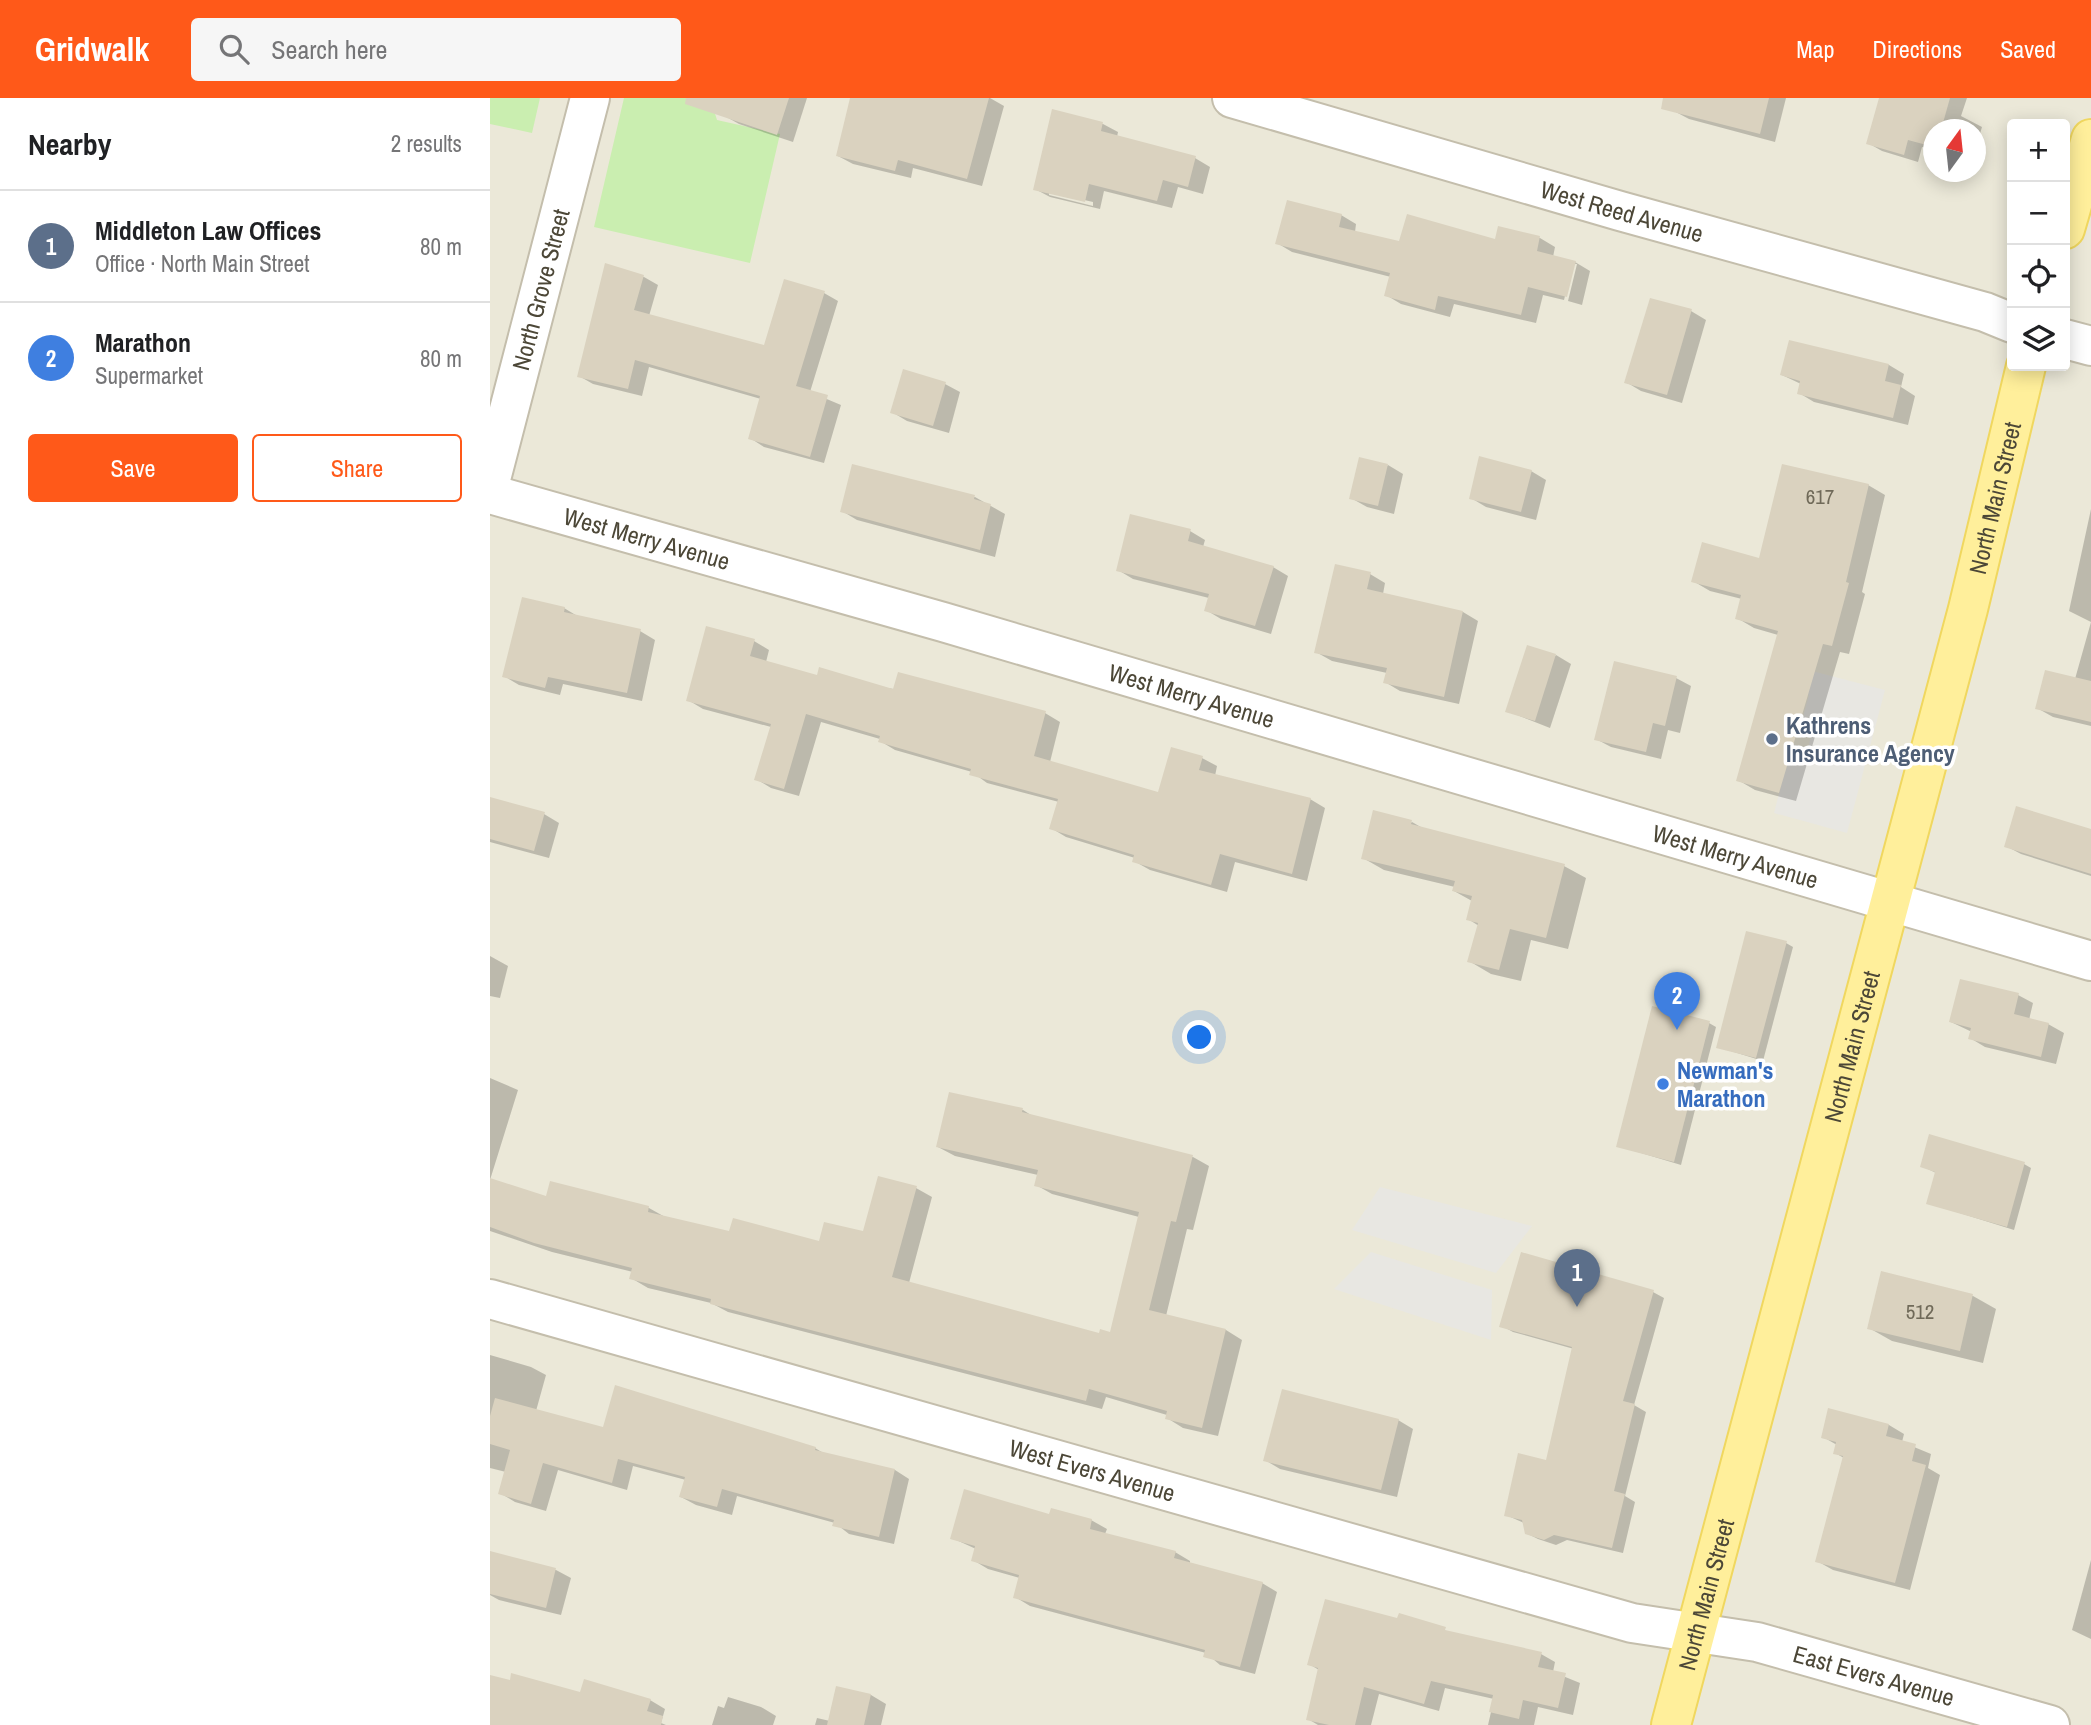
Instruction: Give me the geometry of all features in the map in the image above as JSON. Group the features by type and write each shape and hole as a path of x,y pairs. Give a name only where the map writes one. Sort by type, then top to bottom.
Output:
{"main road":[{"path":"2070,212 2091,139"},
{"name":"North Main Street","path":"1671,1725 1968,609 2025,371"}],"street":[{"name":"North Grove Street","path":"490,483 590,98"},
{"name":"West Reed Avenue","path":"1232,98 1620,211 1985,312 2007,321"},
{"path":"2070,340 2091,346"},
{"name":"West Merry Avenue","path":"490,494 943,622 2091,961"},
{"name":"West Evers Avenue","path":"490,1299 1632,1623 1696,1632"},
{"name":"East Evers Avenue","path":"1696,1632 1757,1642 2050,1725"}],"shaded area":[{"path":"490,98 2091,98 2091,1725 490,1725"},
{"path":"1808,670 1885,690 1847,833 1774,813 1792,744 1808,748 1814,725 1802,721 1809,695 1802,693"},
{"path":"1380,1187 1532,1226 1496,1273 1352,1230"},
{"path":"1371,1252 1492,1290 1491,1340 1334,1289"}],"green space":[{"path":"490,98 540,98 532,133 490,124"},
{"path":"624,98 697,98 711,101 717,120 780,134 750,263 594,227"}],"building":[{"path":"686,98 789,98 777,135 685,104"},
{"path":"850,98 989,98 967,179 898,160 895,171 836,156"},
{"path":"1663,98 1769,98 1760,134 1661,109"},
{"path":"1879,98 1950,98 1944,119 1923,119 1923,144 1908,140 1904,155 1866,144"},
{"path":"1052,109 1103,122 1101,131 1196,156 1188,187 1163,180 1157,201 1089,184 1085,202 1033,190"},
{"path":"1287,200 1342,214 1339,227 1399,241 1407,214 1495,239 1498,226 1540,236 1537,251 1576,261 1567,297 1528,287 1521,315 1438,296 1435,310 1384,296 1390,273 1275,244"},
{"path":"605,263 644,275 634,310 764,345 784,279 825,291 796,386 828,395 810,457 748,439 760,396 635,360 628,389 577,377"},
{"path":"1650,298 1692,309 1667,395 1624,383"},
{"path":"1789,340 1889,364 1885,381 1901,385 1893,418 1797,394 1800,381 1780,375"},
{"path":"903,369 946,382 933,426 890,413"},
{"path":"1479,456 1532,470 1521,512 1469,499"},
{"path":"1359,457 1388,464 1378,506 1349,499"},
{"path":"852,464 975,495 974,499 991,504 980,550 840,512"},
{"path":"1782,464 1869,484 1846,582 1849,583 1832,646 1823,644 1779,793 1736,781 1778,631 1735,619 1741,595 1691,582 1702,542 1759,558"},
{"path":"1130,514 1191,529 1188,541 1274,566 1255,626 1204,611 1209,594 1116,571"},
{"path":"1335,564 1371,572 1367,589 1463,611 1444,697 1383,683 1387,668 1314,653"},
{"path":"522,597 565,607 564,612 641,629 627,693 548,677 545,688 502,677"},
{"path":"706,626 755,639 750,656 817,675 819,667 893,689 898,672 1046,711 1034,756 1158,792 1171,747 1203,756 1199,770 1311,798 1292,874 1220,854 1211,885 1132,862 1134,855 1049,829 1058,799 969,775 971,769 878,742 880,736 806,714 784,789 754,780 771,724 686,701"},
{"path":"1527,645 1556,654 1535,721 1505,712"},
{"path":"1614,661 1677,676 1665,726 1653,723 1646,752 1594,740"},
{"path":"2045,670 2091,681 2091,722 2035,709"},
{"path":"490,797 545,812 534,851 490,839"},
{"path":"2016,806 2091,829 2091,874 2004,847"},
{"path":"1373,810 1412,820 1411,824 1565,864 1546,938 1510,929 1499,970 1467,962 1478,923 1466,920 1472,896 1452,891 1455,881 1361,859"},
{"path":"1746,931 1787,941 1756,1058 1716,1048"},
{"path":"1960,979 2019,993 2014,1014 2049,1023 2041,1057 1968,1039 1971,1028 1949,1022"},
{"name":"Newman's Marathon","path":"1652,1006 1710,1021 1674,1162 1616,1147"},
{"path":"949,1092 1023,1108 1022,1112 1193,1155 1176,1222 1171,1221 1149,1310 1226,1329 1202,1428 1165,1419 1167,1411 1089,1389 1086,1401 710,1304 711,1299 629,1279 632,1268 534,1243 490,1227 490,1178 546,1196 550,1181 649,1206 648,1212 729,1231 733,1218 819,1241 824,1222 863,1231 878,1176 917,1186 892,1277 1099,1333 1100,1329 1110,1332 1139,1212 1034,1186 1038,1170 936,1147"},
{"path":"1929,1134 2025,1162 2007,1227 1926,1204 1935,1172 1920,1167"},
{"path":"1521,1252 1654,1290 1623,1401 1635,1404 1614,1491 1625,1494 1612,1548 1554,1535 1544,1540 1525,1534 1522,1520 1504,1516 1518,1453 1546,1460 1572,1347 1499,1327"},
{"path":"1881,1271 1973,1294 1960,1351 1867,1329"},
{"path":"615,1385 816,1447 815,1450 895,1469 879,1537 832,1526 834,1520 722,1489 717,1507 679,1497 685,1477 618,1459 612,1483 543,1463 531,1504 498,1494 510,1450 490,1444 490,1416 495,1398 603,1427"},
{"path":"1282,1389 1399,1419 1381,1490 1263,1461"},
{"path":"1828,1408 1889,1424 1886,1436 1916,1444 1912,1461 1926,1465 1895,1583 1815,1562 1843,1456 1833,1454 1836,1442 1821,1438"},
{"path":"964,1489 1049,1514 1051,1508 1092,1519 1090,1529 1176,1551 1174,1558 1263,1582 1240,1667 1203,1657 1205,1650 1013,1598 1019,1575 971,1561 975,1546 950,1539"},
{"path":"490,1551 556,1568 546,1608 490,1594"},
{"path":"1325,1599 1397,1618 1399,1613 1446,1627 1445,1630 1542,1652 1538,1667 1566,1673 1558,1708 1523,1700 1519,1719 1489,1712 1493,1695 1431,1681 1424,1704 1364,1687 1355,1725 1329,1725 1306,1720 1318,1668 1307,1665"},
{"path":"511,1673 580,1692 584,1679 651,1699 647,1711 663,1716 661,1725 490,1725 490,1675 510,1680"},
{"path":"836,1686 871,1694 864,1725 827,1725"}],"place":[{"name":"Kathrens Insurance Agency","path":"1772,739"},
{"name":"Marathon","path":"1677,1030"},
{"name":"Newman's Marathon","path":"1663,1084"},
{"name":"Middleton Law Offices","path":"1577,1307"}]}
